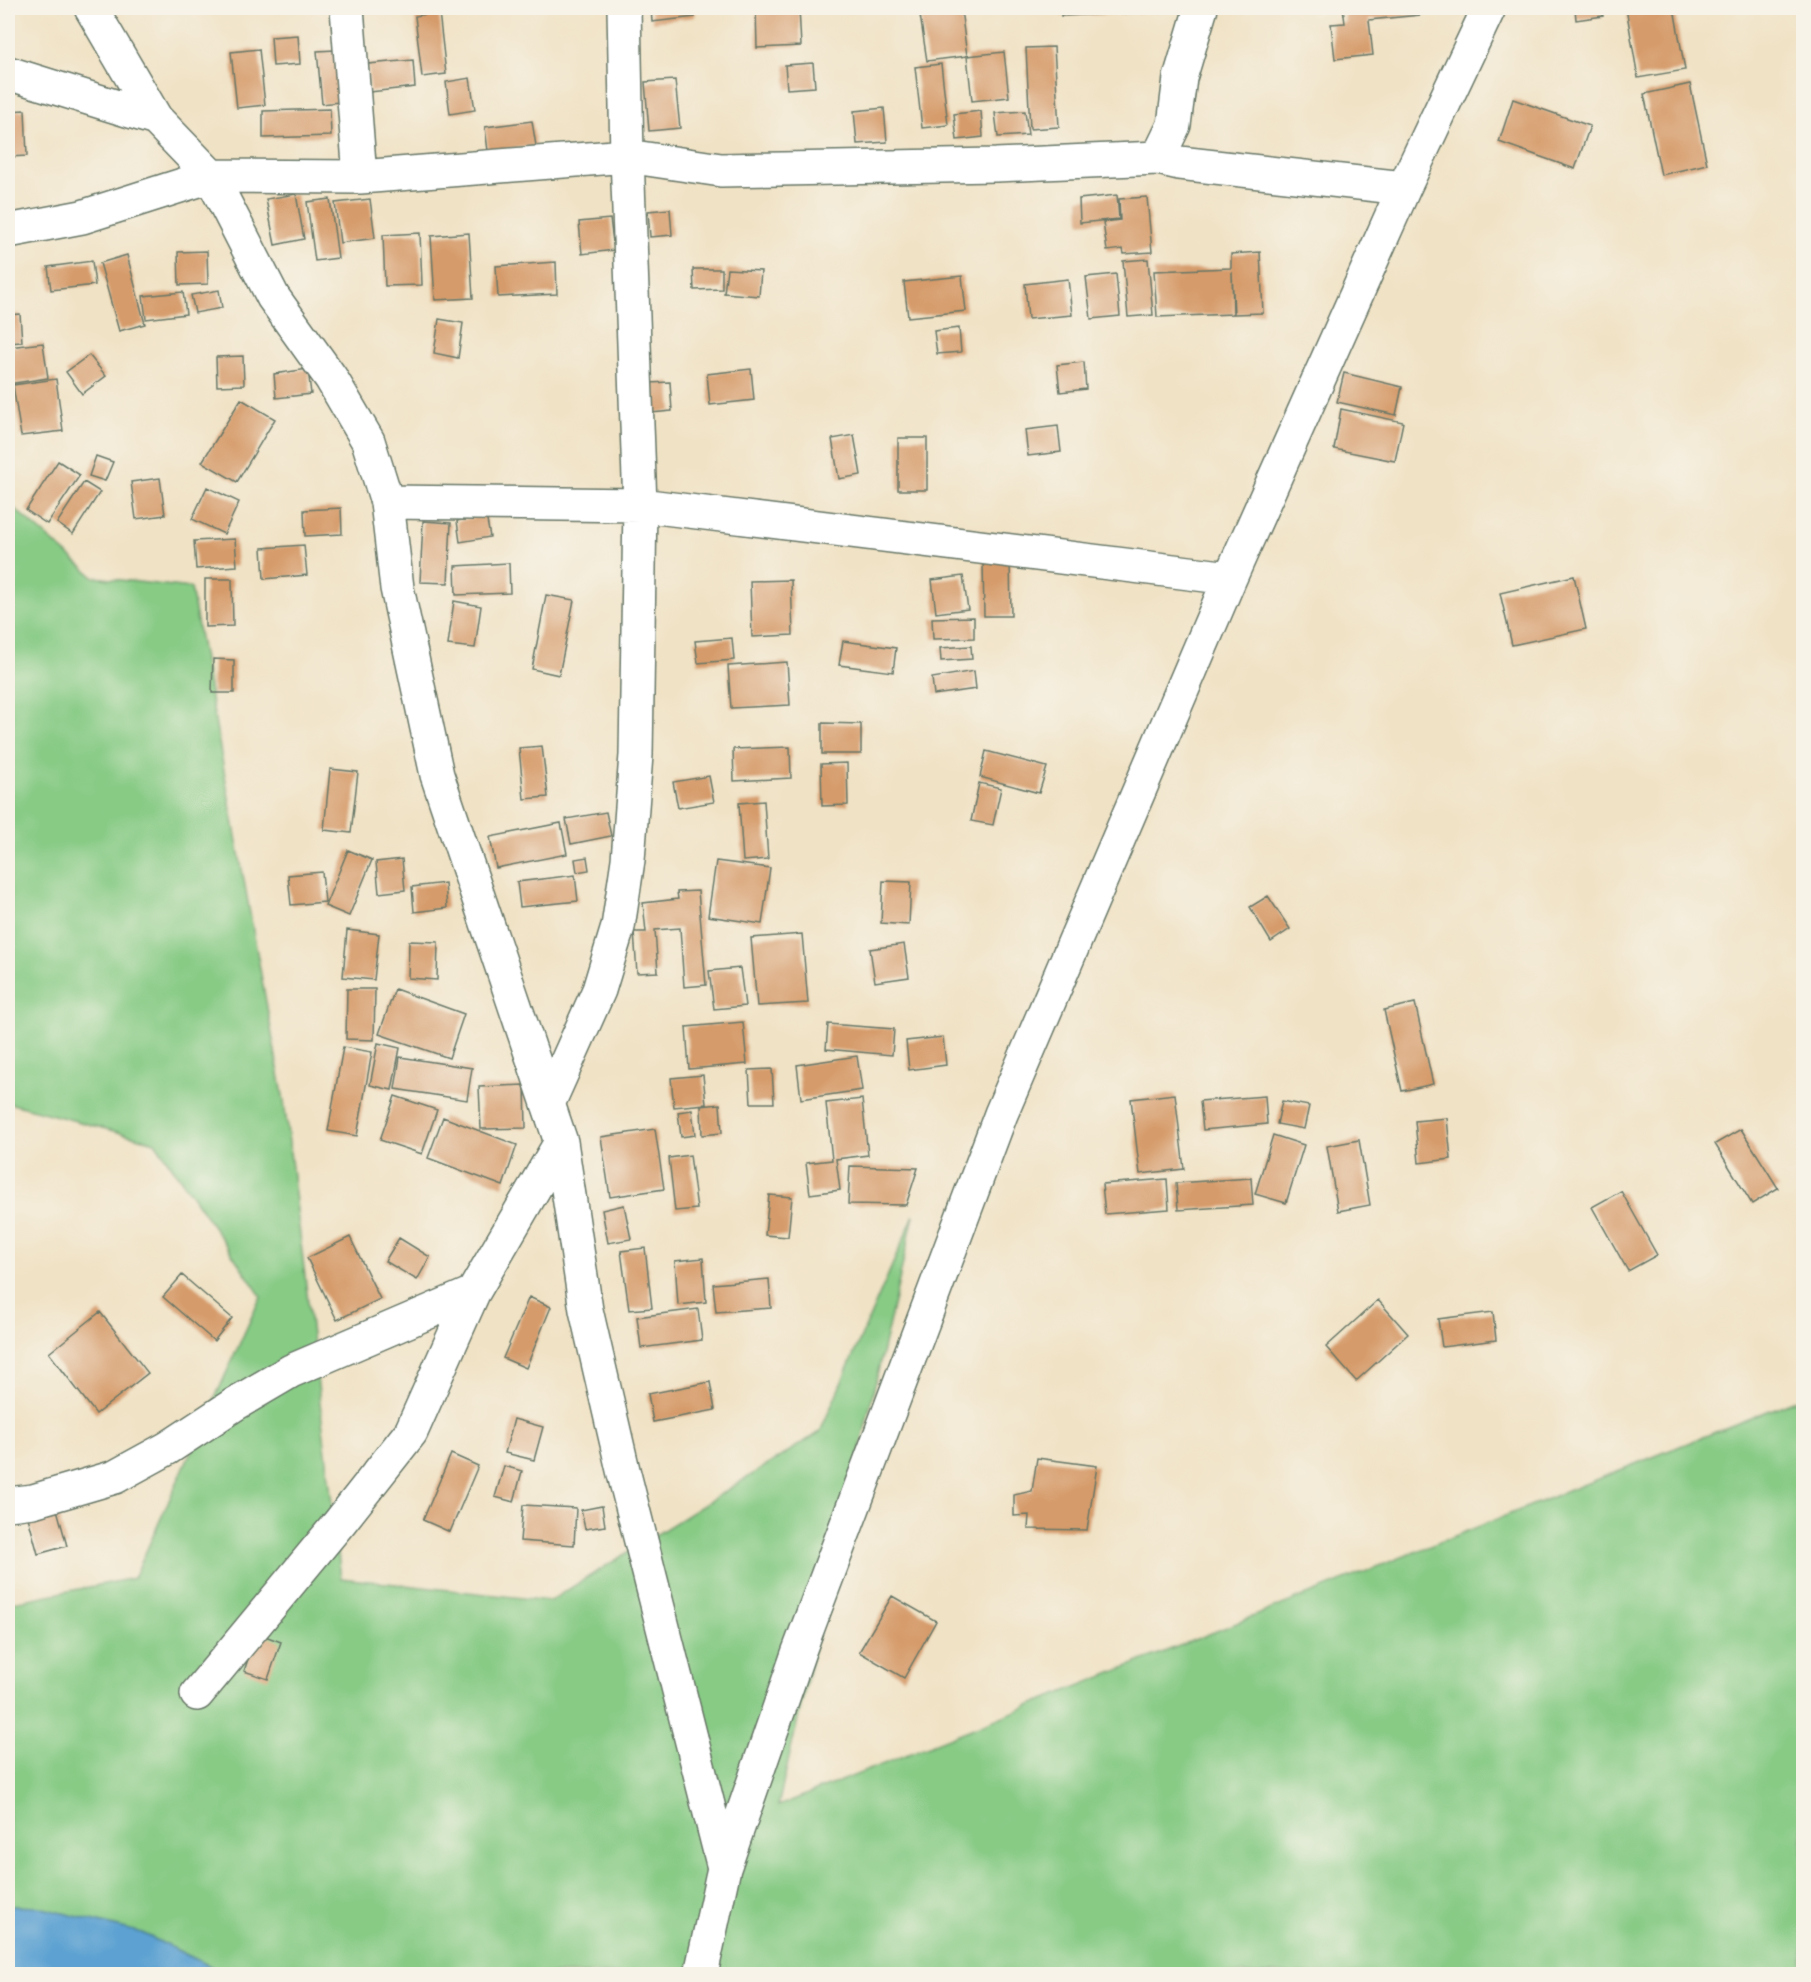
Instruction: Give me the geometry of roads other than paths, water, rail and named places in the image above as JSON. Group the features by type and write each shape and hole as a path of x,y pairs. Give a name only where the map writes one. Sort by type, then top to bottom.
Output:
{"street":[{"path":"92,8 156,120 211,176 273,297 331,378 368,441 387,502 397,588 437,775 561,1142 589,1321 623,1470 724,1868"},
{"path":"347,8 360,177"},
{"path":"548,1104 599,990 618,927 628,860 636,755 640,505 624,8"},
{"path":"1158,158 1174,125 1180,78 1201,8"},
{"path":"701,1974 724,1868 799,1651 1001,1114 1230,578 1404,188 1489,8"},
{"path":"8,73 156,120"},
{"path":"8,231 82,217 211,176 360,177 627,156 721,170 996,165 1158,158 1179,163 1404,188"},
{"path":"387,502 640,505 1230,578"},
{"path":"197,1694 340,1522 411,1431 473,1293 561,1142"},
{"path":"8,1504 33,1501 115,1477 168,1448 291,1371 473,1293"}],"water":[{"path":"8,1906 39,1907 142,1933 226,1974 8,1974"}]}
